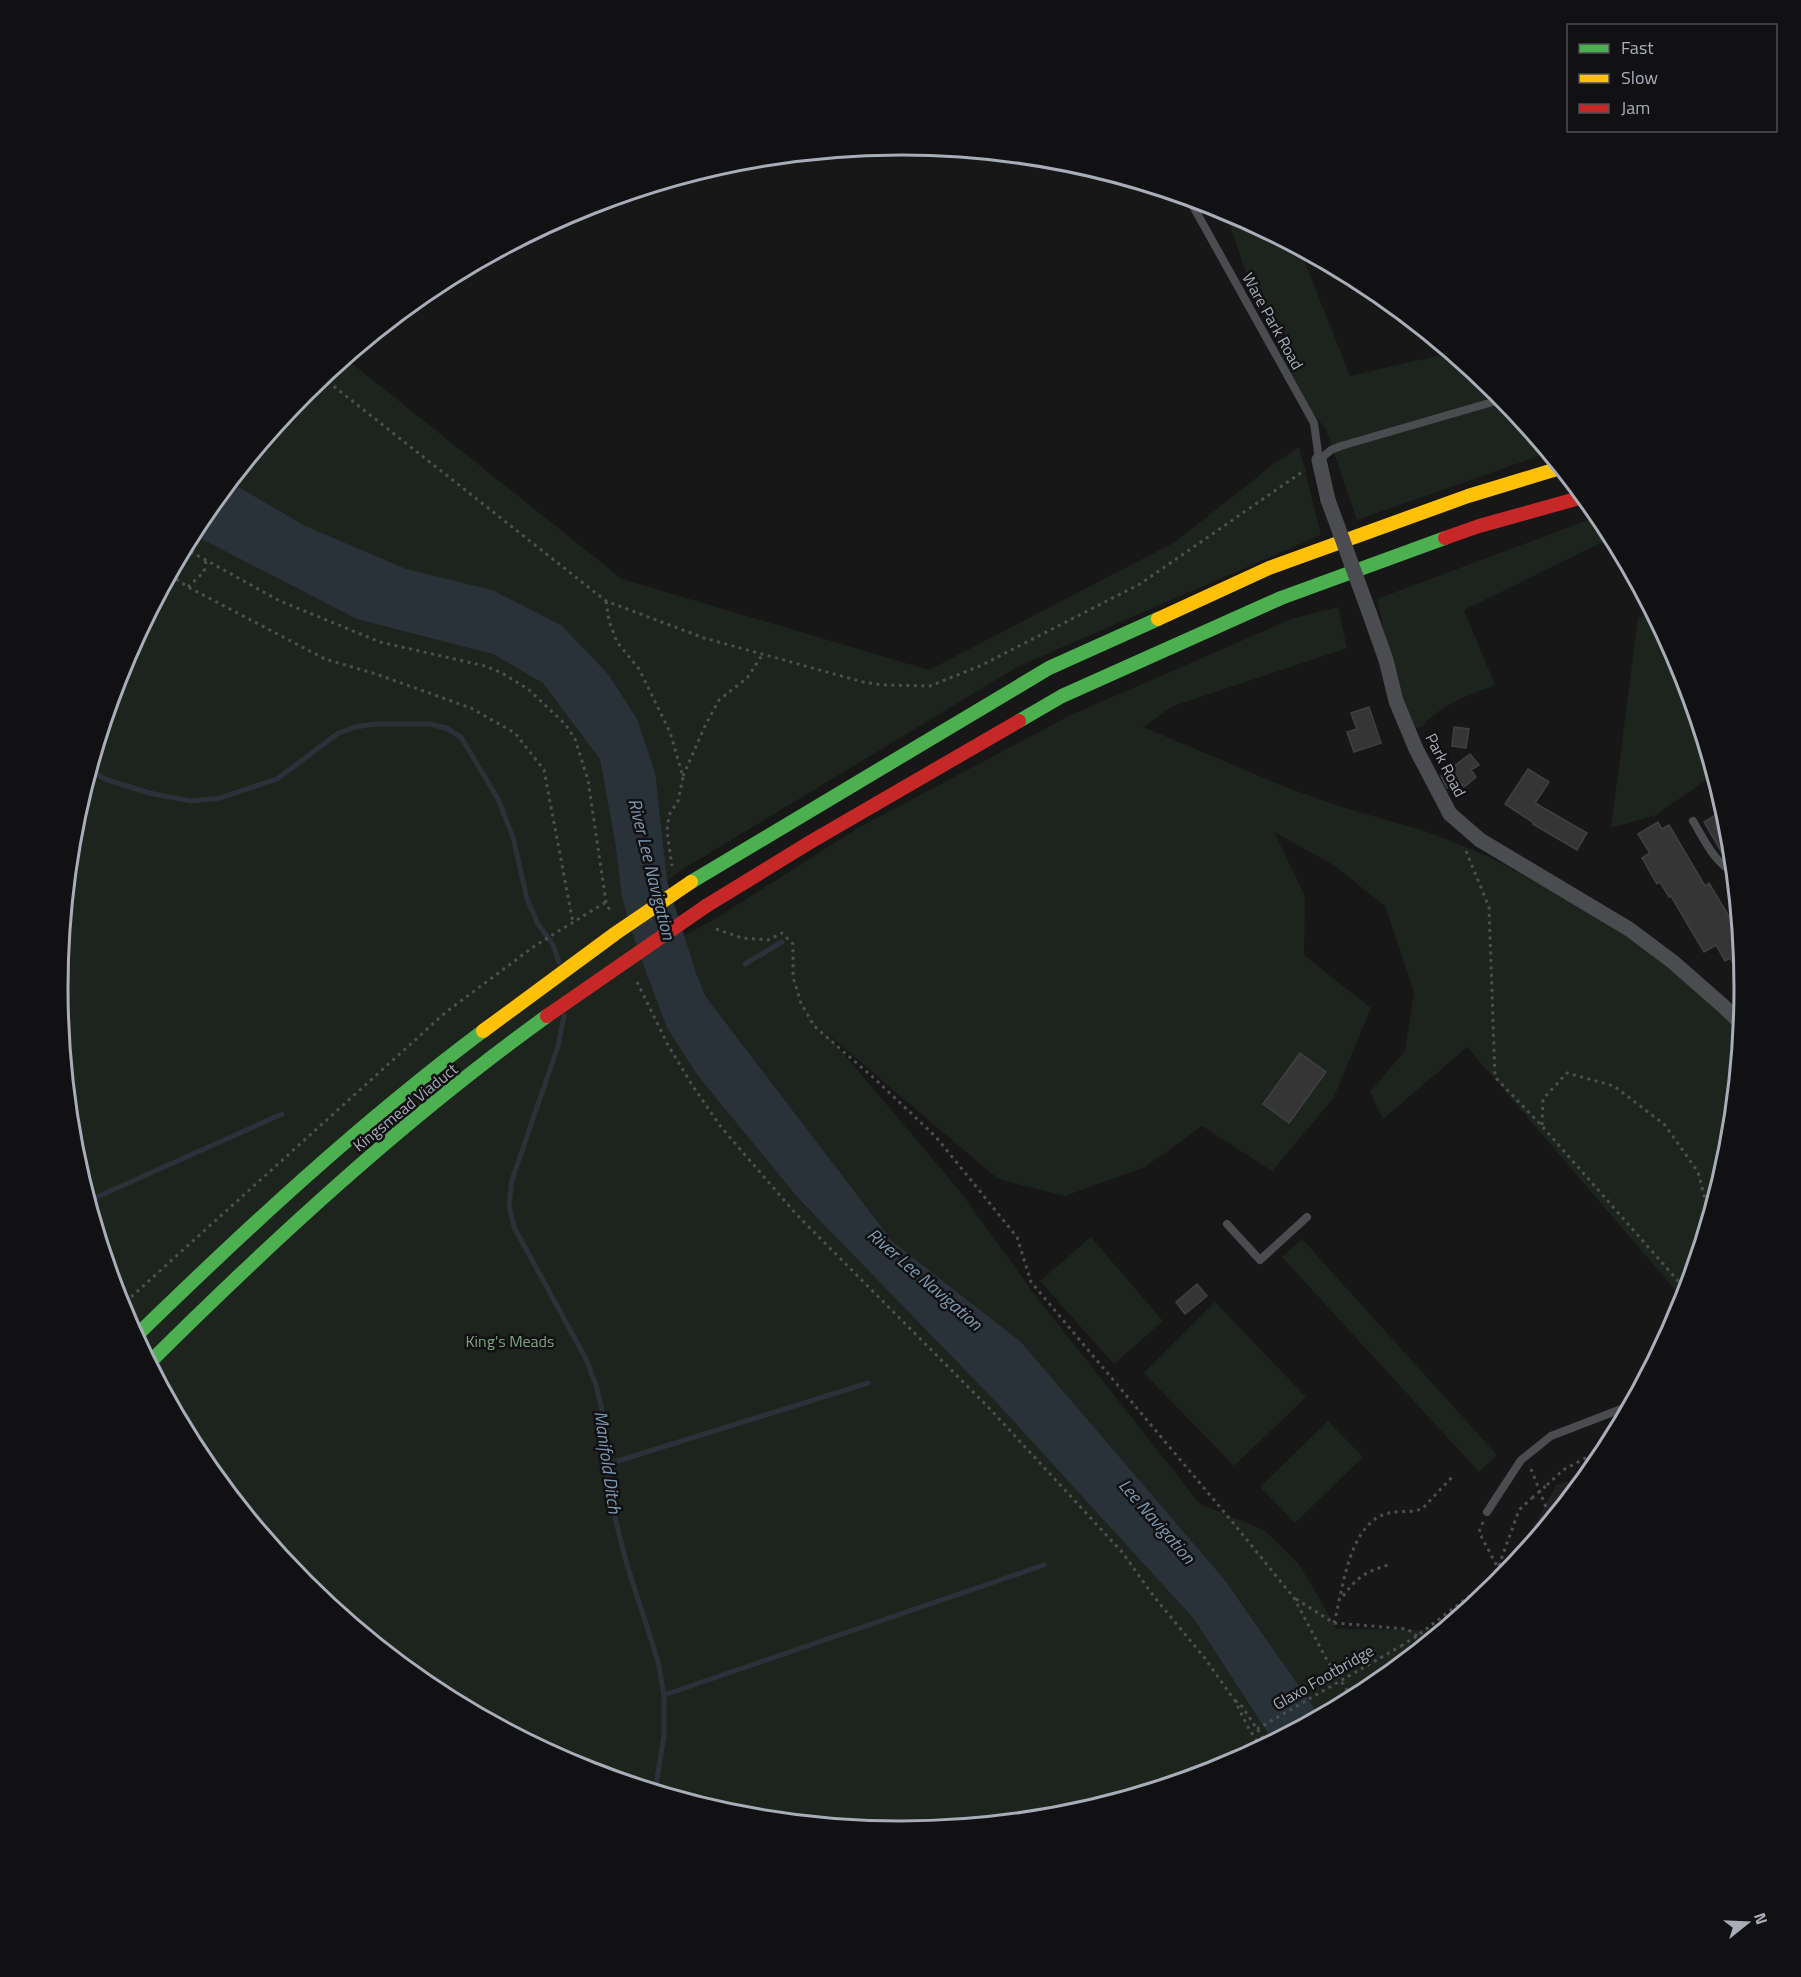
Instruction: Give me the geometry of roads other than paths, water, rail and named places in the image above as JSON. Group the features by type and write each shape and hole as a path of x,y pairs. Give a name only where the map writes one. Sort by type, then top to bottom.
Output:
{"highway":[{"name":"Kingsmead Viaduct","path":"141,1331 274,1204 374,1116 459,1047 557,974 691,882 786,824 1049,668 1269,568 1467,496 1552,470"},
{"name":"Kingsmead Viaduct","path":"154,1358 293,1223 386,1142 479,1067 569,1000 706,906 822,835 1062,696 1281,598 1479,526 1574,499"}],"street":[{"name":"Park Road","path":"1319,460 1328,500 1386,660 1396,701 1432,783 1450,814 1480,840 1629,928 1673,962 1733,1015"}],"lane":[{"name":"Ware Park Road","path":"1196,211 1314,423 1319,460"},
{"path":"1319,460 1331,450 1341,446 1493,402"},
{"path":"1693,821 1724,867"},
{"path":"1227,1224 1260,1260 1307,1217"},
{"path":"1487,1512 1521,1460 1526,1456 1551,1437 1619,1410"}],"water":[{"path":"237,486 305,526 406,569 492,590 561,625 608,674 637,719 655,772 667,881 696,973 706,997 893,1242 1021,1342 1224,1579 1316,1710 1270,1736 1194,1619 996,1402 798,1198 698,1076 667,1028 636,945 622,897 615,841 600,759 543,683 493,654 357,619 200,538"}],"waterway":[{"path":"96,774 105,779 149,793 191,801 220,798 277,779 337,734 355,727 375,724 430,724 446,728 461,737 498,799 513,837 527,899 538,924 553,945 559,962"},
{"path":"745,964 782,942"},
{"name":"Manifold Ditch","path":"564,1016 558,1046 512,1180 509,1206 514,1227 586,1359 596,1385 604,1418 610,1498 627,1565 658,1661 664,1695 664,1736 656,1784"},
{"path":"95,1198 282,1114"},
{"path":"608,1464 868,1383"},
{"path":"664,1695 1044,1565"}],"water label":[{"name":"River Lee Navigation","path":"652,869"},
{"name":"River Lee Navigation","path":"925,1279"},
{"name":"Lee Navigation","path":"1157,1521"}],"park label":[{"name":"King's Meads","path":"510,1341"}]}
